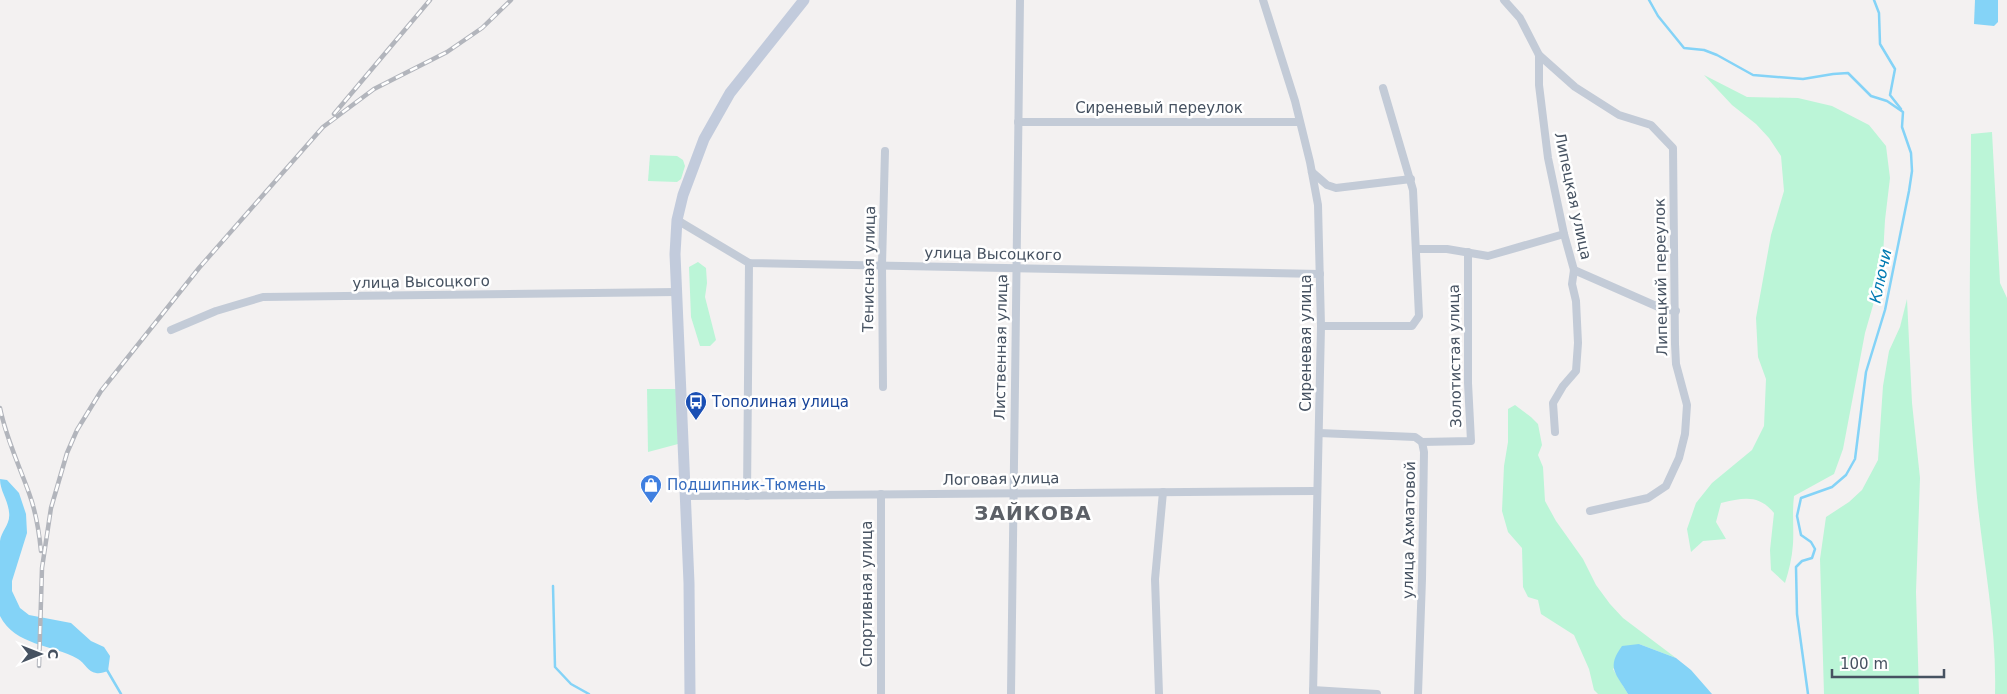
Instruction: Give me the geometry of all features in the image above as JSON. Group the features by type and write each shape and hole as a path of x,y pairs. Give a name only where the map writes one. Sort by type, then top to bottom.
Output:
{"main road":[{"path":"690,694 686,496 682,454 674,254 677,220 683,195 700,148 726,101 804,0"}],"street":[{"name":"Лиственная улица","path":"1011,694 1020,0"},
{"name":"Сиреневая улица","path":"1263,0 1300,122 1318,205 1321,326 1313,692"},
{"name":"Липецкая улица","path":"1504,0 1520,18 1539,55 1539,85 1548,158 1564,234 1574,270 1572,284 1576,301 1578,343 1576,371 1562,386 1554,404 1555,432"},
{"name":"Липецкий переулок","path":"1539,55 1575,87 1619,115 1651,125 1673,148 1676,364 1686,405 1685,434 1679,458 1666,486 1648,498 1590,511"},
{"path":"1321,326 1412,326 1419,316 1413,190 1383,88"},
{"name":"Сиреневый переулок","path":"1018,122 1300,122"},
{"name":"Тенисная улица","path":"883,387 882,265 885,151"},
{"path":"1312,172 1327,184 1336,188 1410,179"},
{"name":"улица Высоцкого","path":"677,220 749,263 1320,274"},
{"path":"1417,249 1447,249 1488,256 1564,234"},
{"name":"Золотистая улица","path":"1422,442 1471,441 1468,383 1468,252"},
{"path":"747,496 749,263"},
{"path":"1574,270 1663,308 1676,311"},
{"name":"улица Высоцкого","path":"171,330 216,311 263,297 677,292"},
{"name":"улица Ахматовой","path":"1319,433 1415,437 1422,442 1424,452 1423,532 1418,694"},
{"name":"Логовая улица","path":"686,496 1316,491"},
{"path":"1159,694 1155,578 1163,492"},
{"name":"Спортивная улица","path":"880,694 881,494"},
{"path":"1313,692 1377,694"}],"green space":[{"path":"1704,75 1747,97 1798,98 1832,106 1869,125 1886,146 1890,178 1882,274 1865,333 1843,449 1834,474 1794,496 1793,549 1785,583 1771,570 1770,550 1774,513 1762,503 1756,500 1744,499 1721,503 1716,522 1726,539 1703,541 1691,552 1687,529 1696,503 1712,483 1752,450 1764,426 1766,379 1758,357 1756,318 1771,235 1784,191 1781,156 1769,138 1756,124 1732,105"},
{"path":"1992,132 2000,283 2007,298 2007,694 1995,694 1994,642 1976,487 1971,399 1971,134"},
{"path":"650,155 677,156 683,160 685,166 681,179 677,182 648,181"},
{"path":"698,262 706,268 707,283 705,297 716,340 710,346 700,346 691,317 689,267"},
{"path":"1907,299 1912,403 1920,478 1916,592 1919,694 1824,694 1820,559 1826,517 1849,502 1862,490 1878,460 1883,386 1889,351 1900,327"},
{"path":"647,389 677,389 678,444 648,452"},
{"path":"1515,405 1538,424 1542,445 1538,455 1543,467 1545,501 1556,521 1583,559 1596,585 1623,618 1676,658 1639,644 1613,669 1628,694 1598,694 1594,690 1589,669 1574,635 1541,614 1538,600 1528,597 1523,587 1522,548 1508,532 1502,511 1504,466 1508,442 1508,409"}],"water":[{"path":"1975,0 1998,0 1998,22 1994,26 1974,24"},
{"path":"0,479 7,480 19,493 26,514 27,533 12,581 12,591 20,608 29,615 71,623 91,641 104,647 110,656 108,671 93,672 78,659 68,654 24,639 7,626 0,616 0,541 9,516"},
{"path":"1639,644 1676,658 1691,670 1712,694 1628,694 1614,670 1614,660 1622,646"}],"waterway":[{"name":"Ключи","path":"1649,0 1658,16 1684,48 1704,50 1717,55 1753,75 1803,79 1848,73 1871,96 1887,101 1903,112 1902,127 1911,153 1912,171 1885,310 1866,372 1855,459 1846,475 1832,487 1801,498 1797,516 1801,535 1811,542 1815,549 1812,558 1802,561 1796,567 1797,614 1808,694"},
{"path":"1874,0 1879,13 1880,44 1895,69 1890,95 1901,109"},
{"path":"553,586 555,667 571,684 589,694"},
{"path":"107,670 121,694"}],"railway":[{"path":"334,114 430,0"},
{"path":"39,666 42,568 51,508 67,453 77,430 101,391 199,268 323,127 374,89 447,52 482,28 511,0"},
{"path":"0,408 9,441 34,507 41,551"}],"place":[{"name":"Тополиная улица","path":"696,421"},
{"name":"Подшипник-Тюмень","path":"651,504"}],"district":[{"name":"ЗАЙКОВА","path":"1033,513"}]}
